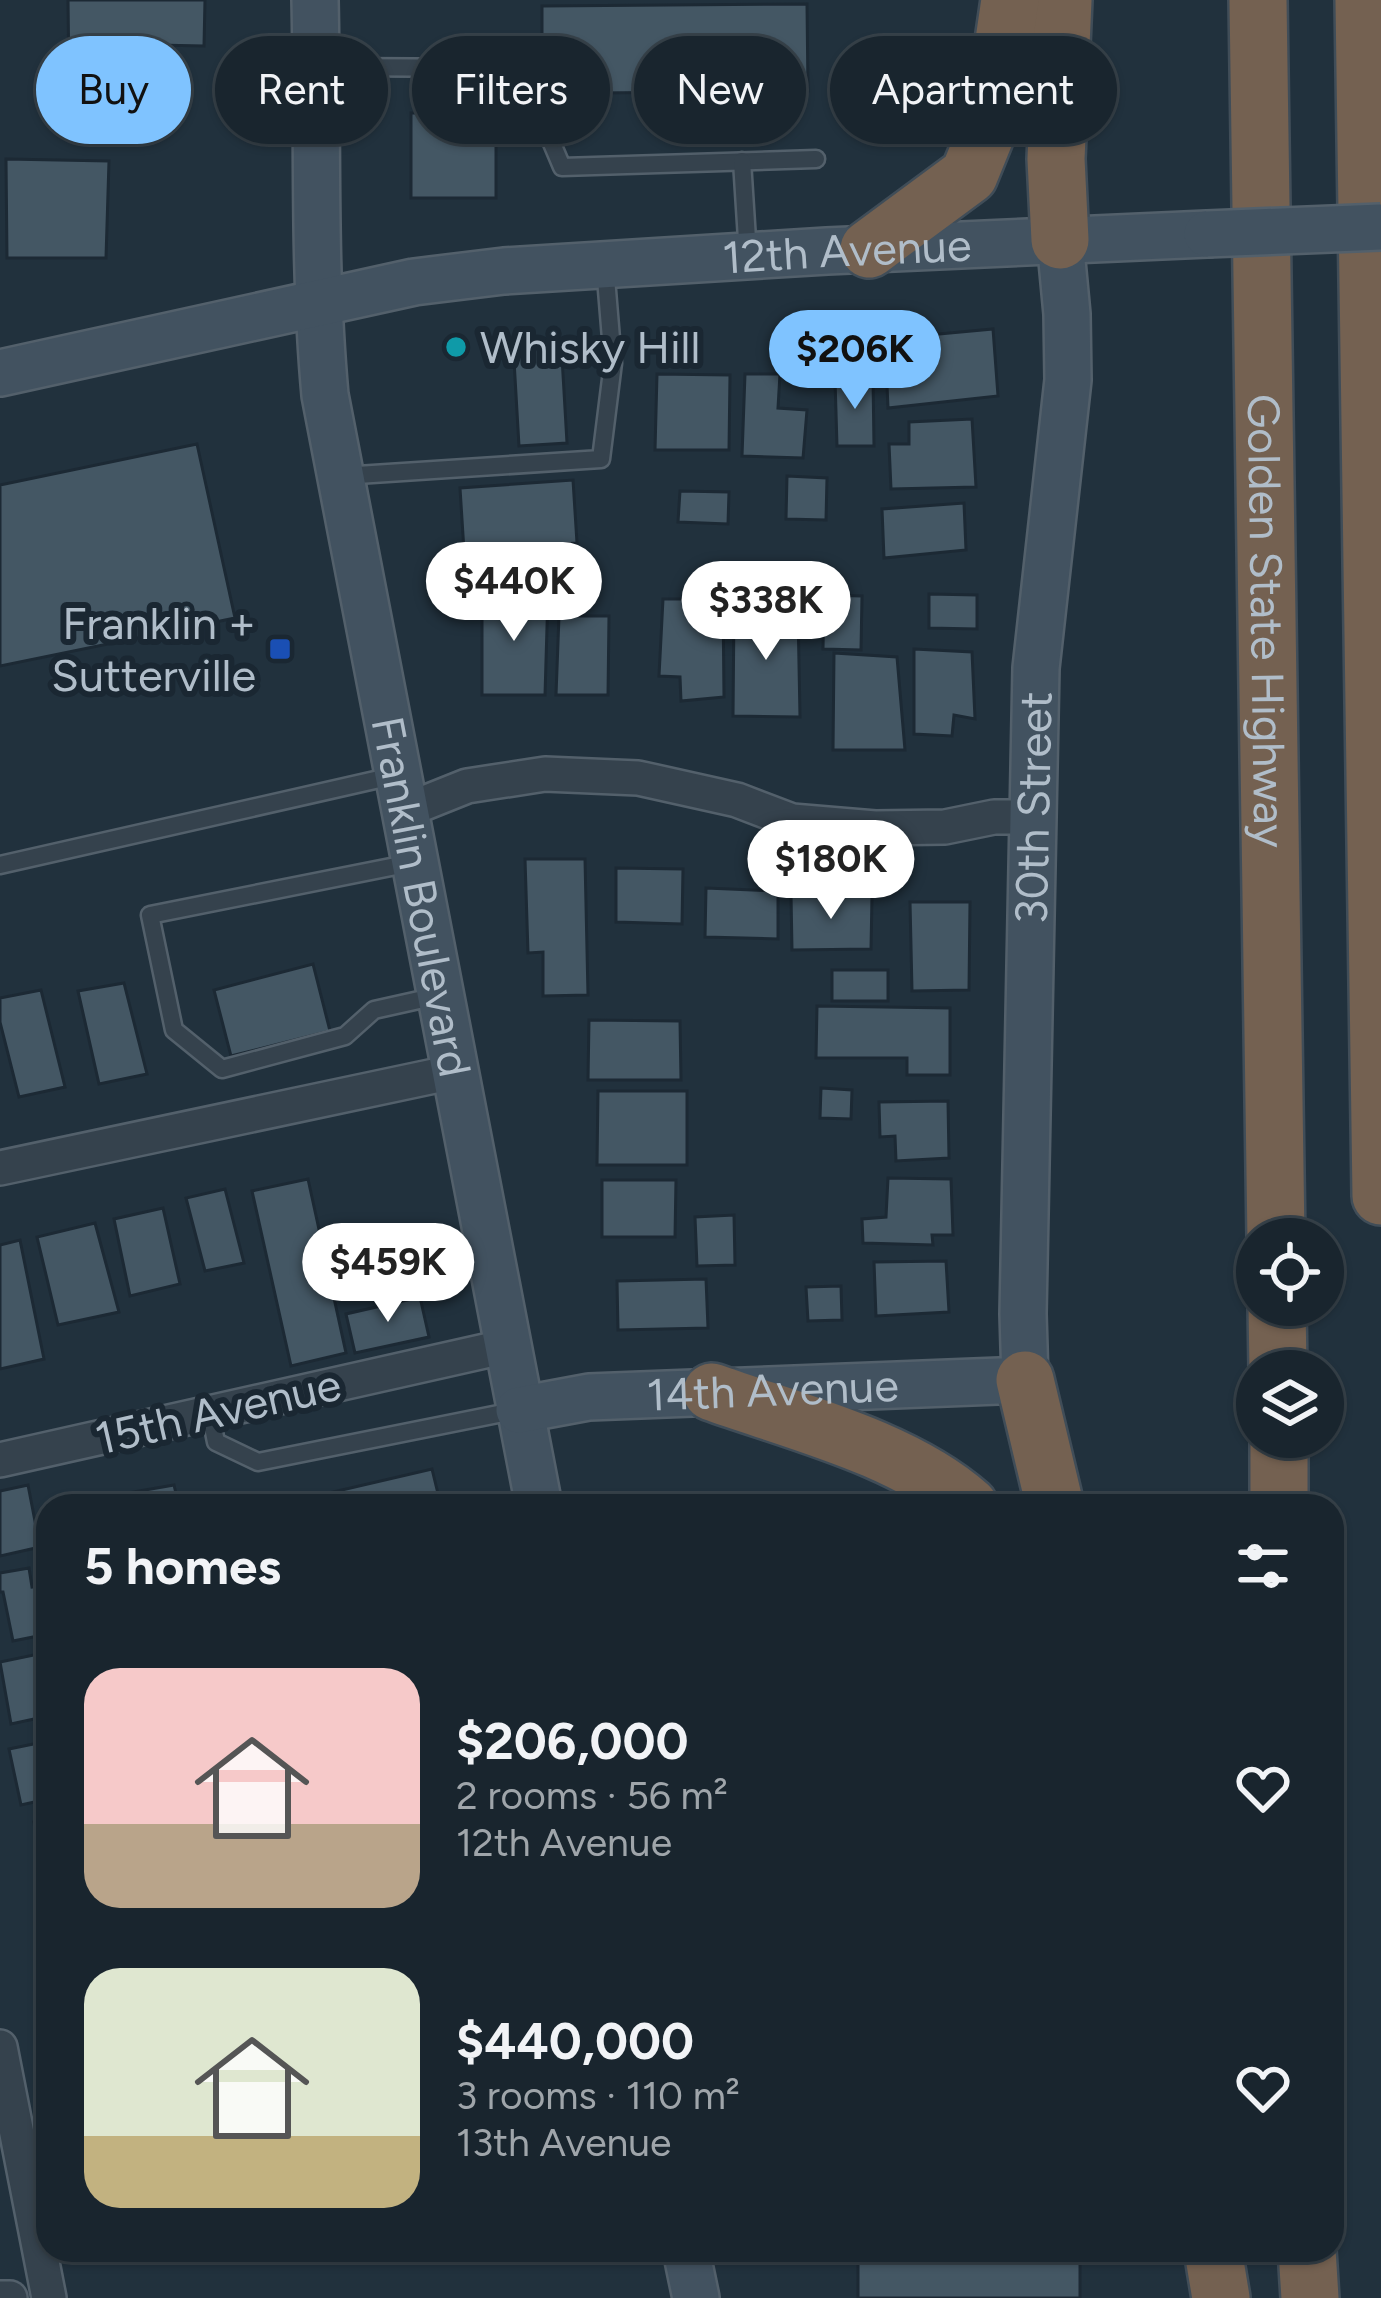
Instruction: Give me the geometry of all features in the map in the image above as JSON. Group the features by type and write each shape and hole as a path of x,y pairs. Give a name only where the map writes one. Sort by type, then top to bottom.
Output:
{"highway":[{"path":"868,249 969,176 993,116 1010,0"},
{"path":"1060,240 1057,159 1063,0"},
{"name":"Golden State Highway","path":"1258,0 1276,1218"},
{"path":"1364,0 1381,1196"},
{"path":"1025,1380 1052,1494"},
{"path":"712,1392 886,1455 956,1494"},
{"path":"1279,1458 1280,1494"},
{"path":"1215,2262 1222,2298"},
{"path":"1308,2262 1310,2298"}],"main road":[{"name":"Franklin Boulevard","path":"316,0 317,36"},
{"name":"Franklin Boulevard","path":"317,144 317,303 326,394 536,1494"},
{"name":"12th Avenue","path":"0,373 414,282 748,255 1381,226"},
{"name":"30th Street","path":"1025,1380 1036,668 1068,380 1060,240"},
{"name":"14th Avenue","path":"519,1410 589,1397 1025,1380"},
{"path":"691,2262 696,2298"}],"street":[{"path":"404,792 545,775 638,778 737,800 792,821 875,828 946,827 994,817 1034,817"},
{"path":"0,1168 458,1071"},
{"name":"15th Avenue","path":"0,1460 507,1346"},
{"path":"0,2047 36,2231"},
{"path":"42,2262 49,2298"},
{"path":"0,2298 10,2298"}],"lane":[{"path":"388,67 520,68 562,167 816,159"},
{"path":"742,161 748,255"},
{"path":"341,476 601,459 613,364 605,265"},
{"path":"0,866 404,792"},
{"path":"418,862 150,915 174,1030 222,1069 345,1036 374,1010 443,995"},
{"path":"210,1412 216,1442 258,1462 519,1410"}],"building":[{"path":"68,0 205,0 204,46 191,46 191,36 68,36"},
{"path":"807,4 808,91 806,36 634,36 634,93 610,93 610,36 542,36 542,6"},
{"path":"411,113 412,144 496,144 496,198 411,198"},
{"path":"6,159 109,161 106,258 7,258"},
{"path":"993,329 998,396 888,408 885,339"},
{"path":"561,340 567,443 519,446 513,343"},
{"path":"657,374 730,375 729,450 655,450"},
{"path":"745,374 780,374 778,408 807,410 803,458 742,456"},
{"path":"873,378 874,446 837,446 835,379"},
{"path":"972,419 976,487 891,489 889,444 909,444 909,422"},
{"path":"197,444 235,618 0,666 0,485"},
{"path":"787,476 827,478 826,520 786,519"},
{"path":"573,480 577,543 464,551 460,488"},
{"path":"680,491 729,492 728,524 678,522"},
{"path":"964,503 966,550 884,558 882,509"},
{"path":"548,593 545,695 482,695 482,596"},
{"path":"929,594 977,595 977,629 929,628"},
{"path":"824,595 862,596 861,650 823,649"},
{"path":"663,599 723,599 724,697 681,701 680,677 659,676"},
{"path":"734,607 798,611 800,717 733,716"},
{"path":"559,616 609,616 608,695 556,695"},
{"path":"914,649 972,652 975,719 954,715 952,736 914,734"},
{"path":"834,653 897,657 905,750 833,750"},
{"path":"525,859 585,859 588,995 543,996 543,952 528,953"},
{"path":"616,868 683,869 682,924 616,922"},
{"path":"706,888 778,891 778,939 705,937"},
{"path":"791,895 872,896 871,949 792,950"},
{"path":"910,902 970,902 969,990 912,991"},
{"path":"313,964 330,1031 231,1056 214,990"},
{"path":"832,970 888,970 888,1001 832,1001"},
{"path":"124,983 147,1074 99,1084 78,991"},
{"path":"41,990 65,1087 19,1097 0,1022 0,998"},
{"path":"817,1006 950,1008 950,1075 907,1075 907,1058 816,1058"},
{"path":"589,1020 680,1021 681,1080 588,1080"},
{"path":"821,1088 852,1090 851,1119 820,1118"},
{"path":"598,1091 687,1091 687,1165 597,1165"},
{"path":"948,1101 949,1158 896,1161 895,1136 880,1137 879,1102"},
{"path":"888,1178 951,1179 953,1235 932,1235 933,1245 863,1243 862,1219 886,1217"},
{"path":"308,1179 346,1353 291,1366 252,1191"},
{"path":"602,1180 676,1180 675,1237 602,1237"},
{"path":"225,1189 244,1263 205,1271 186,1198"},
{"path":"163,1208 180,1284 130,1296 114,1219"},
{"path":"734,1215 735,1265 697,1266 695,1217"},
{"path":"95,1223 119,1312 58,1325 37,1237"},
{"path":"20,1240 44,1359 0,1369 0,1245"},
{"path":"946,1261 949,1312 876,1316 874,1262"},
{"path":"706,1279 708,1328 618,1330 617,1281"},
{"path":"841,1286 842,1320 808,1321 806,1287"},
{"path":"420,1297 429,1337 355,1353 346,1314"},
{"path":"432,1469 438,1494 325,1494"},
{"path":"28,1485 36,1548 0,1556 0,1491"},
{"path":"174,1485 176,1494 122,1494"},
{"path":"29,1568 32,1587 36,1586 36,1636 13,1641 0,1573"},
{"path":"36,1654 36,1719 11,1724 0,1662"},
{"path":"36,1743 36,1802 21,1805 9,1749"},
{"path":"858,2262 1080,2262 1080,2298 858,2298"}],"place":[{"name":"Whisky Hill","path":"456,347"},
{"name":"Franklin + Sutterville","path":"280,649"}]}
